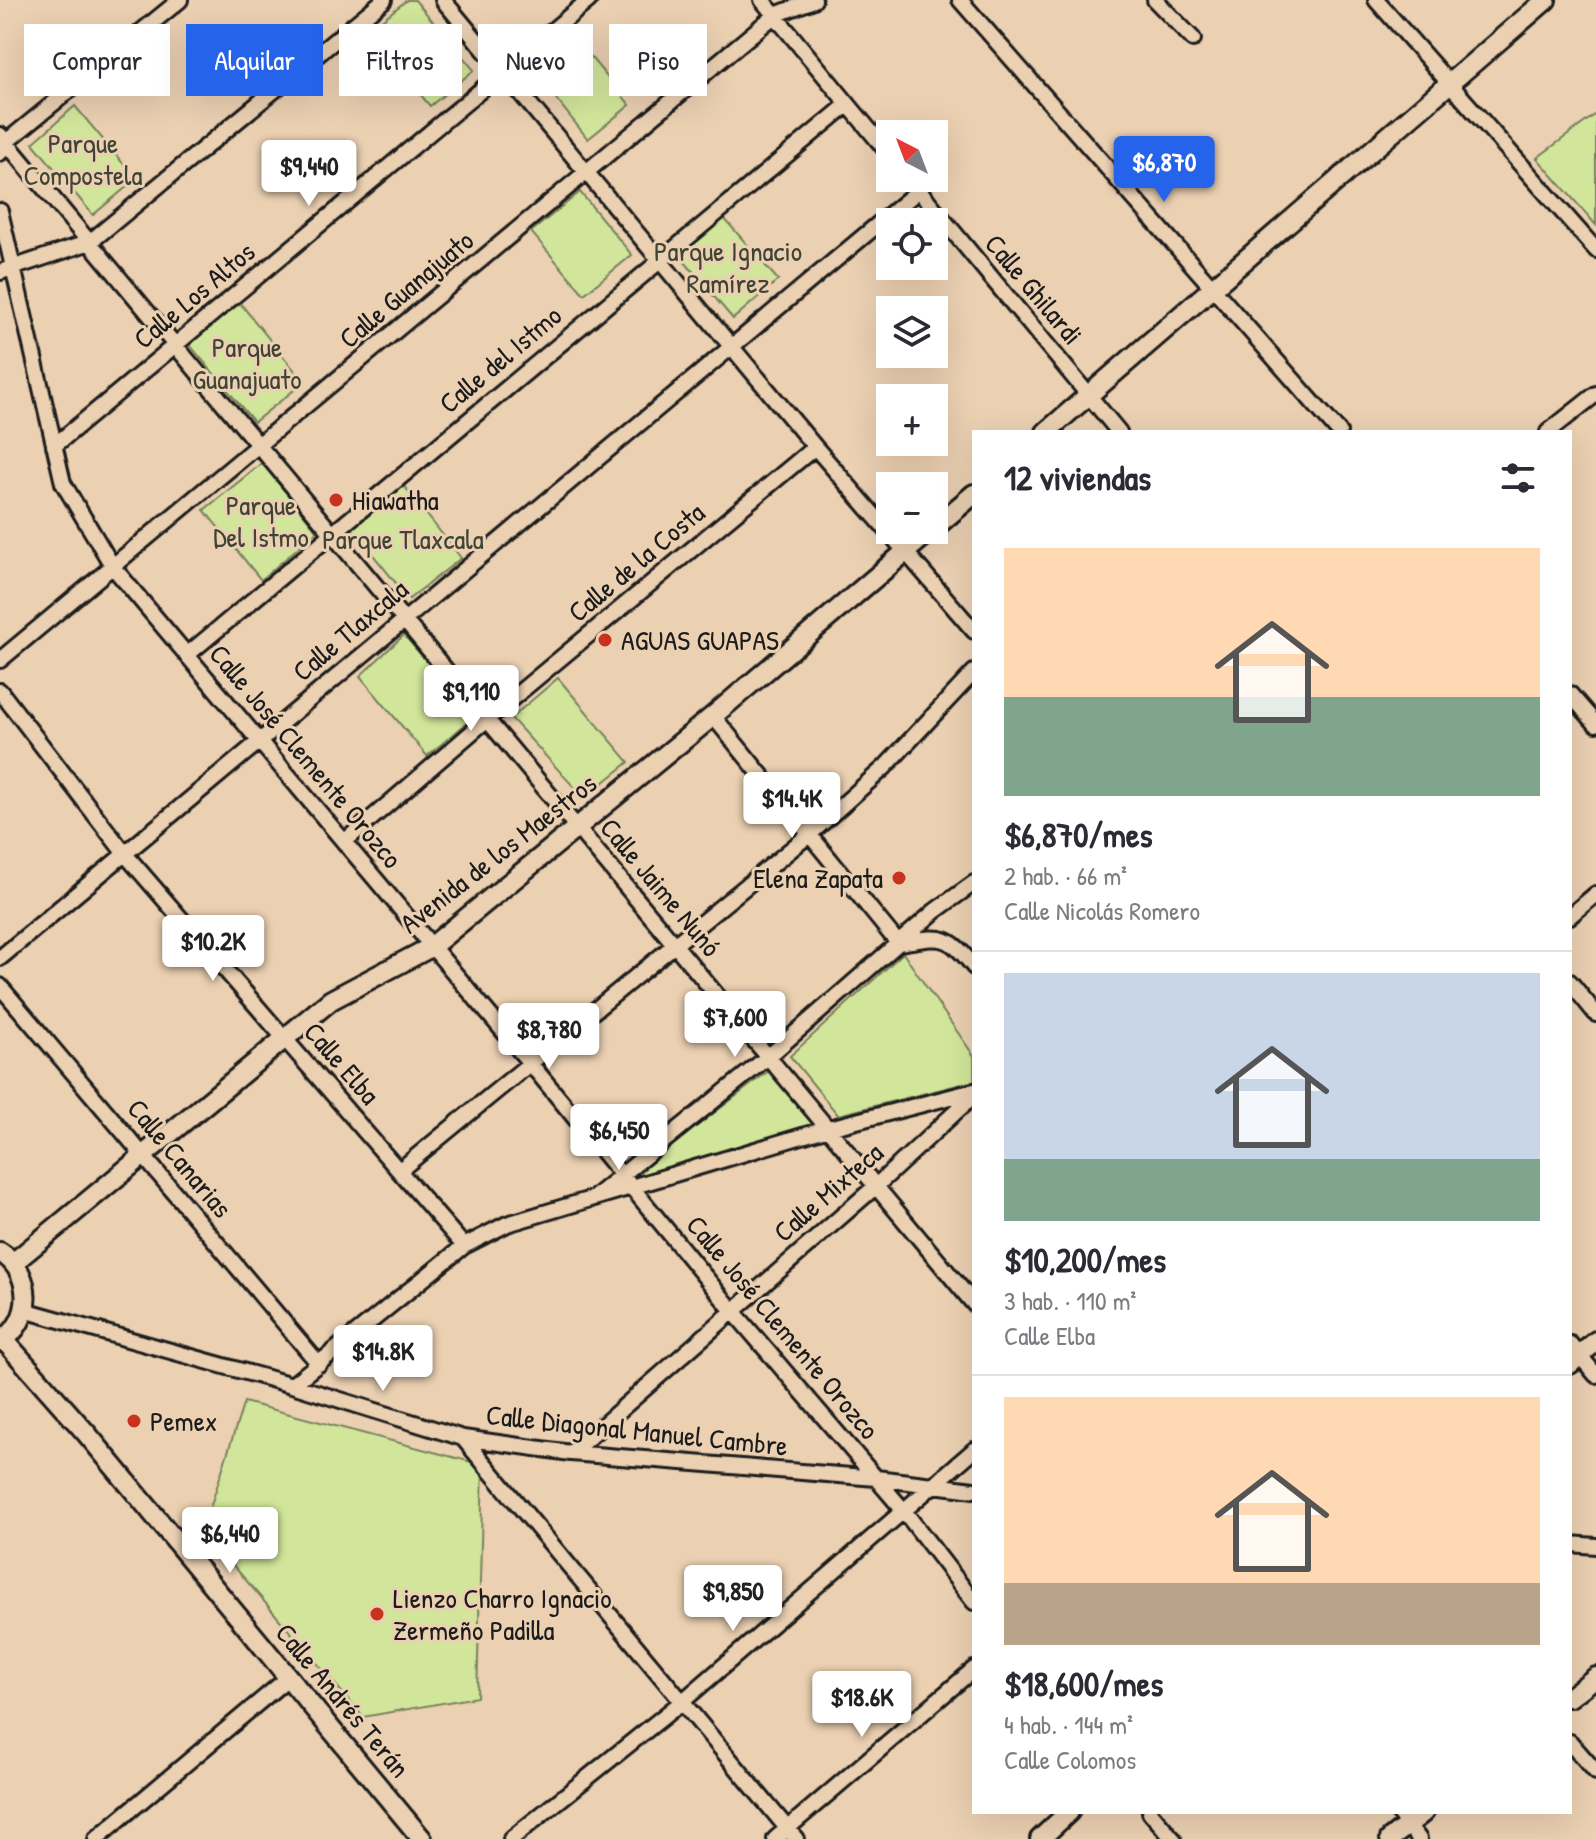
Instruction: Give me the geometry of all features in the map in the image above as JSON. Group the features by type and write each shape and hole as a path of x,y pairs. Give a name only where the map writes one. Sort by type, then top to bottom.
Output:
{"street":[{"path":"2,144 180,0"},
{"path":"6,270 90,242 384,0"},
{"path":"443,0 478,42"},
{"name":"Calle Los Altos","path":"560,24 589,0"},
{"path":"762,0 876,138"},
{"name":"Calle Guanajuato","path":"0,660 775,15 814,0"},
{"path":"960,0 1337,430"},
{"path":"1155,0 1193,39"},
{"path":"1376,0 1596,250"},
{"path":"1048,430 1546,0"},
{"name":"Calle Los Altos","path":"54,446 478,93"},
{"path":"523,96 815,447 972,629"},
{"name":"Calle del Istmo","path":"187,655 848,104"},
{"name":"Calle Jaime Nunó","path":"2,144 176,344 485,721 676,944 972,1302"},
{"name":"Calle Tlaxcala","path":"0,958 732,346 905,192"},
{"name":"Calle Ghilardi","path":"921,192 1117,430"},
{"name":"Calle José Clemente Orozco","path":"0,211 6,270 63,483 113,567 530,1063 733,1311 904,1511 972,1599"},
{"path":"1551,430 1596,394"},
{"name":"Calle de la Costa","path":"344,842 815,447"},
{"name":"Avenida de los Maestros","path":"948,516 972,496"},
{"name":"Avenida de los Maestros","path":"7,1258 143,1155 331,1000 431,947 713,716 915,544"},
{"path":"400,1170 811,833 885,767 972,674"},
{"name":"Calle Elba","path":"0,691 125,854 464,1246"},
{"path":"1572,696 1596,724"},
{"path":"713,716 898,943"},
{"path":"593,1198 769,1056 935,911 972,884"},
{"path":"1572,914 1596,894"},
{"path":"898,943 937,937 949,940 972,964"},
{"path":"1572,984 1596,1014"},
{"name":"Calle Canarias","path":"0,986 319,1364"},
{"path":"292,1385 464,1246 507,1224 829,1128 972,1093"},
{"name":"Calle Mixteca","path":"571,1453 876,1186 972,1095"},
{"path":"2,1341 13,1332 24,1310 25,1286 7,1258"},
{"name":"Calle Diagonal Manuel Cambre","path":"24,1310 292,1385 463,1438 571,1453 876,1478 972,1490"},
{"name":"Calle Andrés Terán","path":"2,1341 87,1434 422,1839"},
{"path":"1596,1341 1573,1355 1596,1375"},
{"path":"463,1438 792,1834"},
{"path":"511,1839 683,1701 972,1452"},
{"path":"1572,1544 1596,1546"},
{"path":"775,1839 792,1834 972,1671"},
{"path":"96,1839 289,1677"},
{"path":"1572,1695 1596,1677"},
{"path":"1572,1744 1596,1772"},
{"path":"1040,1839 1067,1814"},
{"path":"1152,1814 1173,1839"},
{"path":"1390,1839 1408,1825"},
{"path":"112,1826 123,1839"}],"green space":[{"path":"407,0 415,0 435,24 377,24"},
{"path":"462,56 474,70 462,80"},
{"path":"593,60 609,79 609,96 623,96 630,105 588,139 554,96 593,96"},
{"path":"422,96 442,96 430,106"},
{"name":"Parque Compostela","path":"75,106 136,179 93,215 33,143"},
{"path":"1596,114 1596,225 1537,158"},
{"path":"580,192 632,255 584,294 531,232"},
{"name":"Parque Ignacio Ramírez","path":"723,217 778,280 733,319 679,255"},
{"name":"Parque Guanajuato","path":"240,303 304,382 254,422 189,344"},
{"name":"Parque Del Istmo","path":"262,463 317,531 261,580 204,510"},
{"name":"Parque Tlaxcala","path":"404,486 461,558 409,599 352,529"},
{"path":"404,635 474,717 427,756 360,676"},
{"path":"558,678 629,762 584,798 511,718"},
{"path":"903,953 972,1053 972,1082 838,1115 790,1056"},
{"path":"770,1070 816,1124 636,1183 631,1177"},
{"name":"Lienzo Charro Ignacio Zermeño Padilla","path":"244,1402 483,1465 477,1697 363,1717 203,1530"}],"place":[{"name":"Hiawatha","path":"336,500"},
{"name":"AGUAS GUAPAS","path":"605,640"},
{"name":"Elena Zapata","path":"899,878"},
{"name":"Pemex","path":"134,1421"},
{"name":"Lienzo Charro Ignacio Zermeño Padilla","path":"377,1614"}]}
